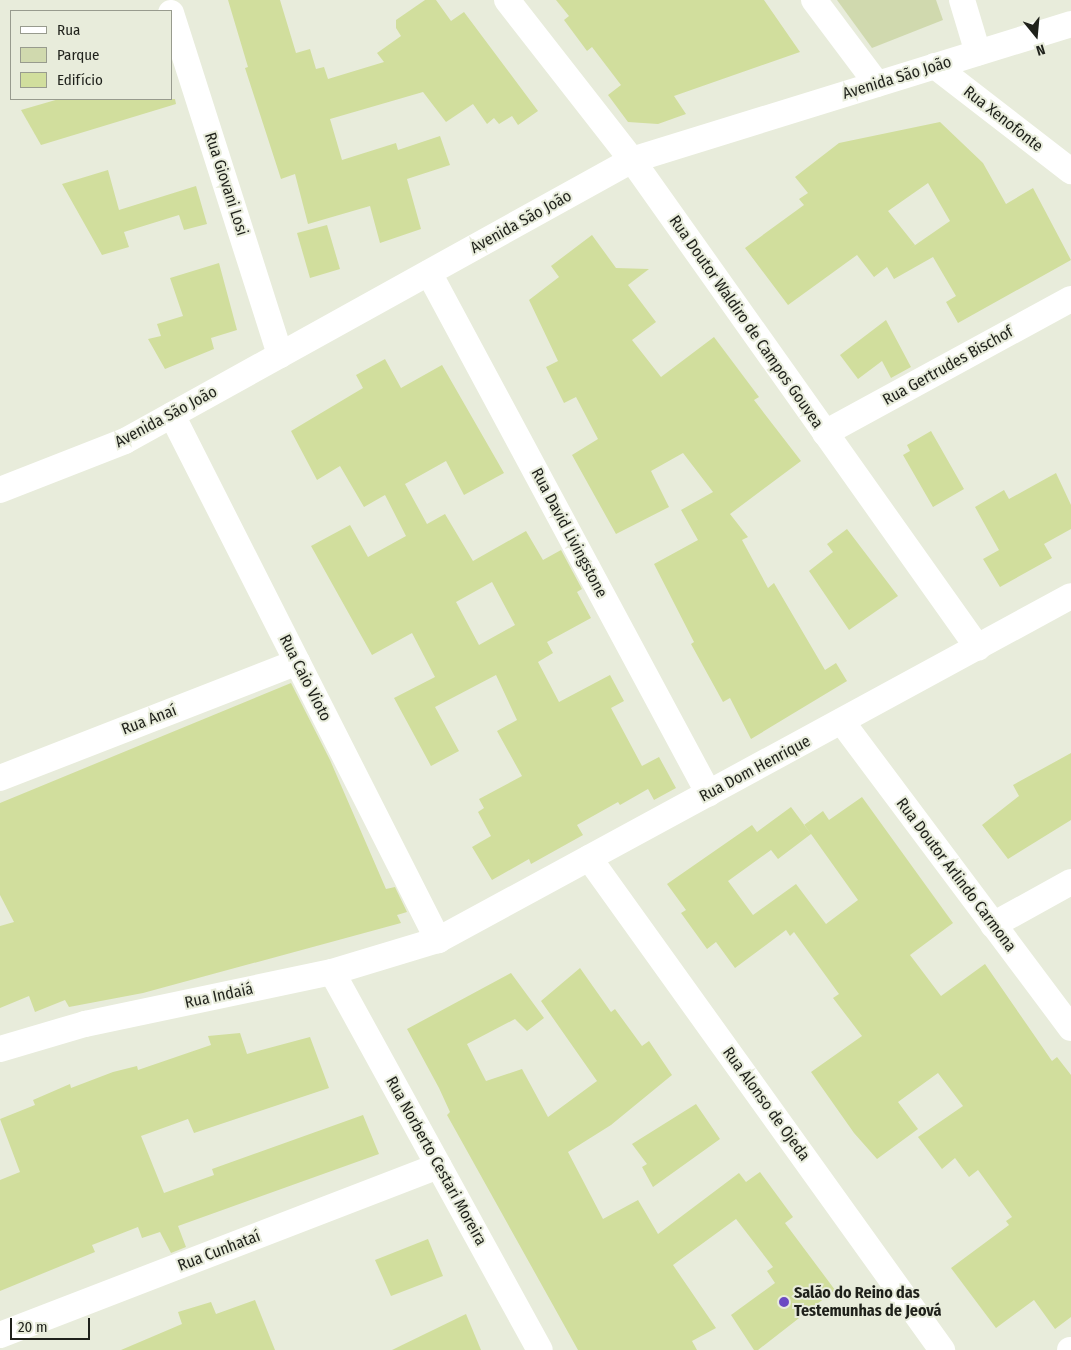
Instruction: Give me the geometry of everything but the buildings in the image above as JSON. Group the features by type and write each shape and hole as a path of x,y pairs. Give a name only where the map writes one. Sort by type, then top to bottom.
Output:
{"street":[{"name":"Rua Doutor Waldiro de Campos Gouvea","path":"507,0 632,160 978,648"},
{"path":"814,0 878,84"},
{"path":"962,0 978,53"},
{"name":"Rua Giovani Losi","path":"172,15 280,356"},
{"name":"Avenida São João","path":"0,490 125,441 632,160 1071,24"},
{"name":"Rua Xenofonte","path":"936,66 1071,171"},
{"name":"Rua David Livingstone","path":"429,273 709,794"},
{"name":"Rua Gertrudes Bischof","path":"825,433 1071,299"},
{"name":"Rua Caio Vioto","path":"172,415 438,940"},
{"name":"Rua Dom Henrique","path":"438,940 1071,596"},
{"name":"Rua Anaí","path":"0,778 297,662"},
{"name":"Rua Doutor Arlindo Carmona","path":"842,722 1071,1028"},
{"name":"Rua Alonso de Ojeda","path":"589,858 942,1350"},
{"path":"993,924 1071,882"},
{"name":"Rua Indaiá","path":"0,1049 85,1024 332,972 438,940"},
{"name":"Rua Norberto Cestari Moreira","path":"332,972 540,1350"},
{"name":"Rua Cunhataí","path":"0,1335 439,1166"}],"green space":[{"path":"837,0 936,0 943,20 872,48"}],"place":[{"name":"Salão do Reino das Testemunhas de Jeová","path":"784,1302"}]}
